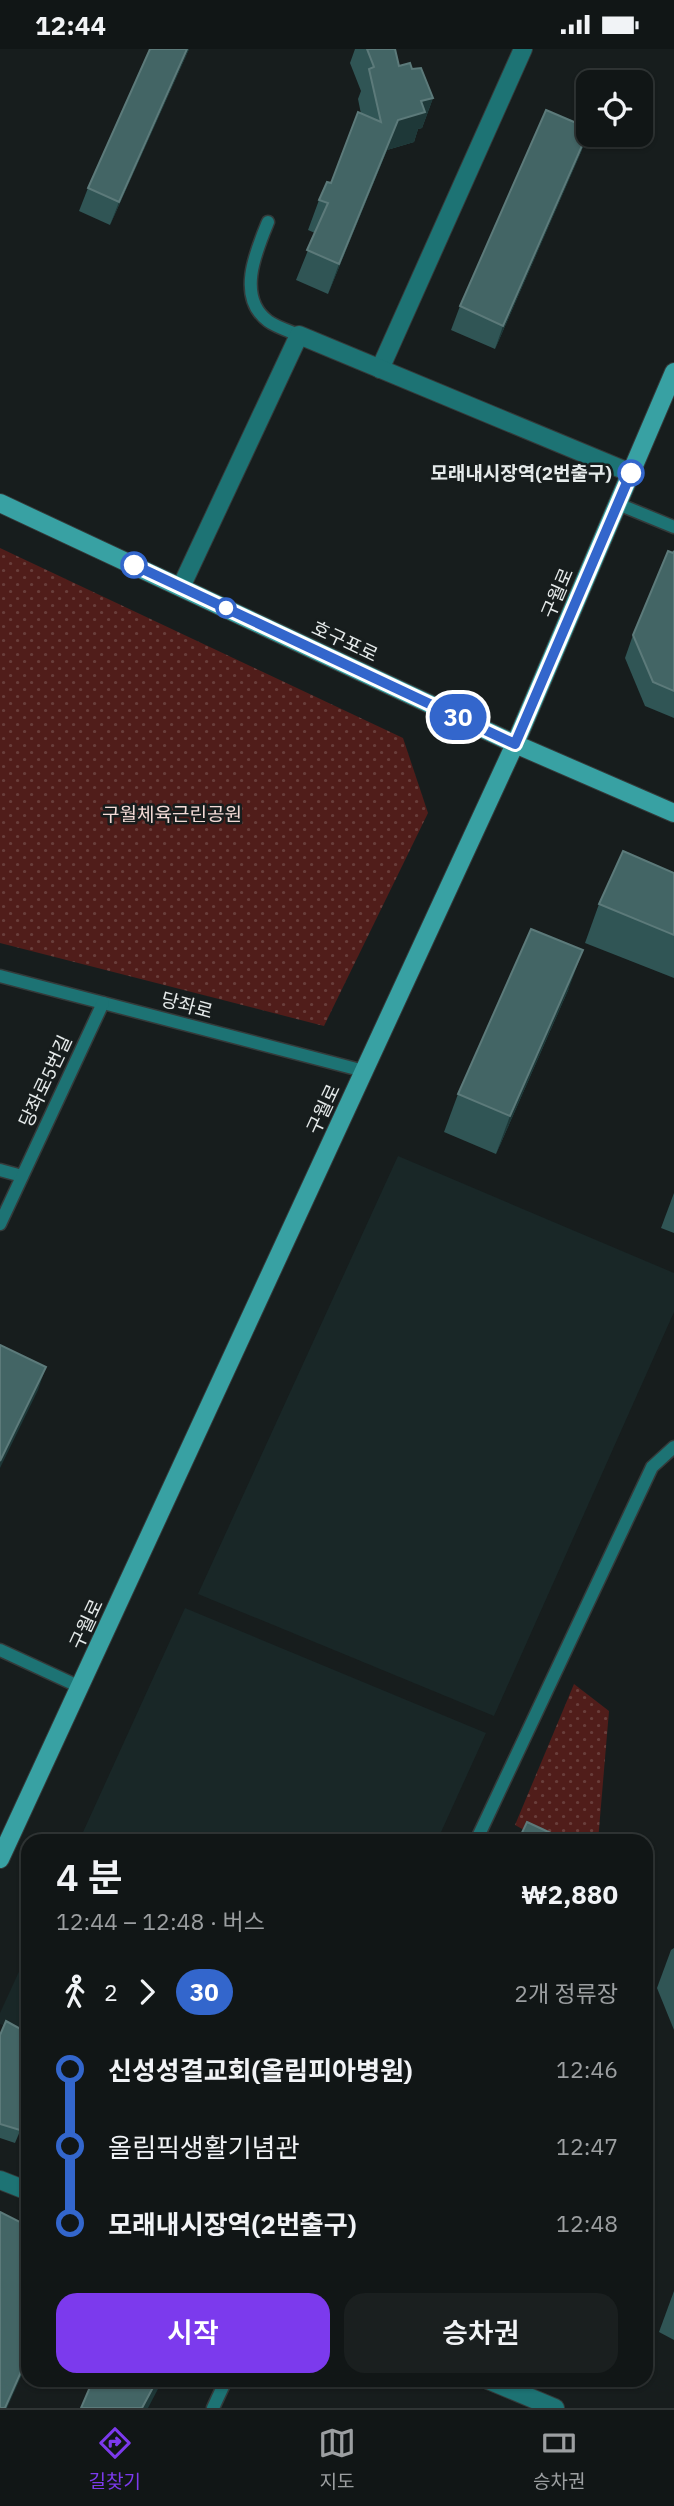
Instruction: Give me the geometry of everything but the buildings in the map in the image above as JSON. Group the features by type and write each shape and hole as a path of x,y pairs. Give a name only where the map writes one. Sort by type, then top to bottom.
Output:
{"main road":[{"name":"구월로","path":"0,1859 515,744 674,372"},
{"name":"호구포로","path":"0,503 515,744 674,813"}],"street":[{"path":"380,369 523,49"},
{"path":"181,587 299,335 631,473"},
{"path":"0,2180 21,2188"},
{"path":"505,2387 555,2408"}],"lane":[{"path":"268,222 252,263 253,300 267,321 299,335"},
{"path":"618,504 674,527"},
{"name":"당좌로","path":"0,976 364,1071"},
{"name":"당좌로5번길","path":"0,1224 103,1003"},
{"path":"0,1170 22,1176"},
{"path":"479,1834 652,1467 674,1447"},
{"path":"0,1650 80,1687"},
{"path":"213,2408 223,2387"}],"shaded area":[{"path":"398,1156 674,1273 674,1312 494,1716 198,1594"},
{"path":"185,1608 486,1733 440,1834 82,1834"},
{"path":"21,1967 21,2034 0,2024 0,2013"}],"green space":[{"name":"구월체육근린공원","path":"0,548 403,738 428,813 324,1026 0,943"},
{"path":"574,1684 609,1711 599,1834 531,1834 515,1825"}],"bus line":[{"name":"30","path":"134,565 515,744 631,473"}],"place":[{"name":"모래내시장역(2번출구)","path":"631,473"}]}
